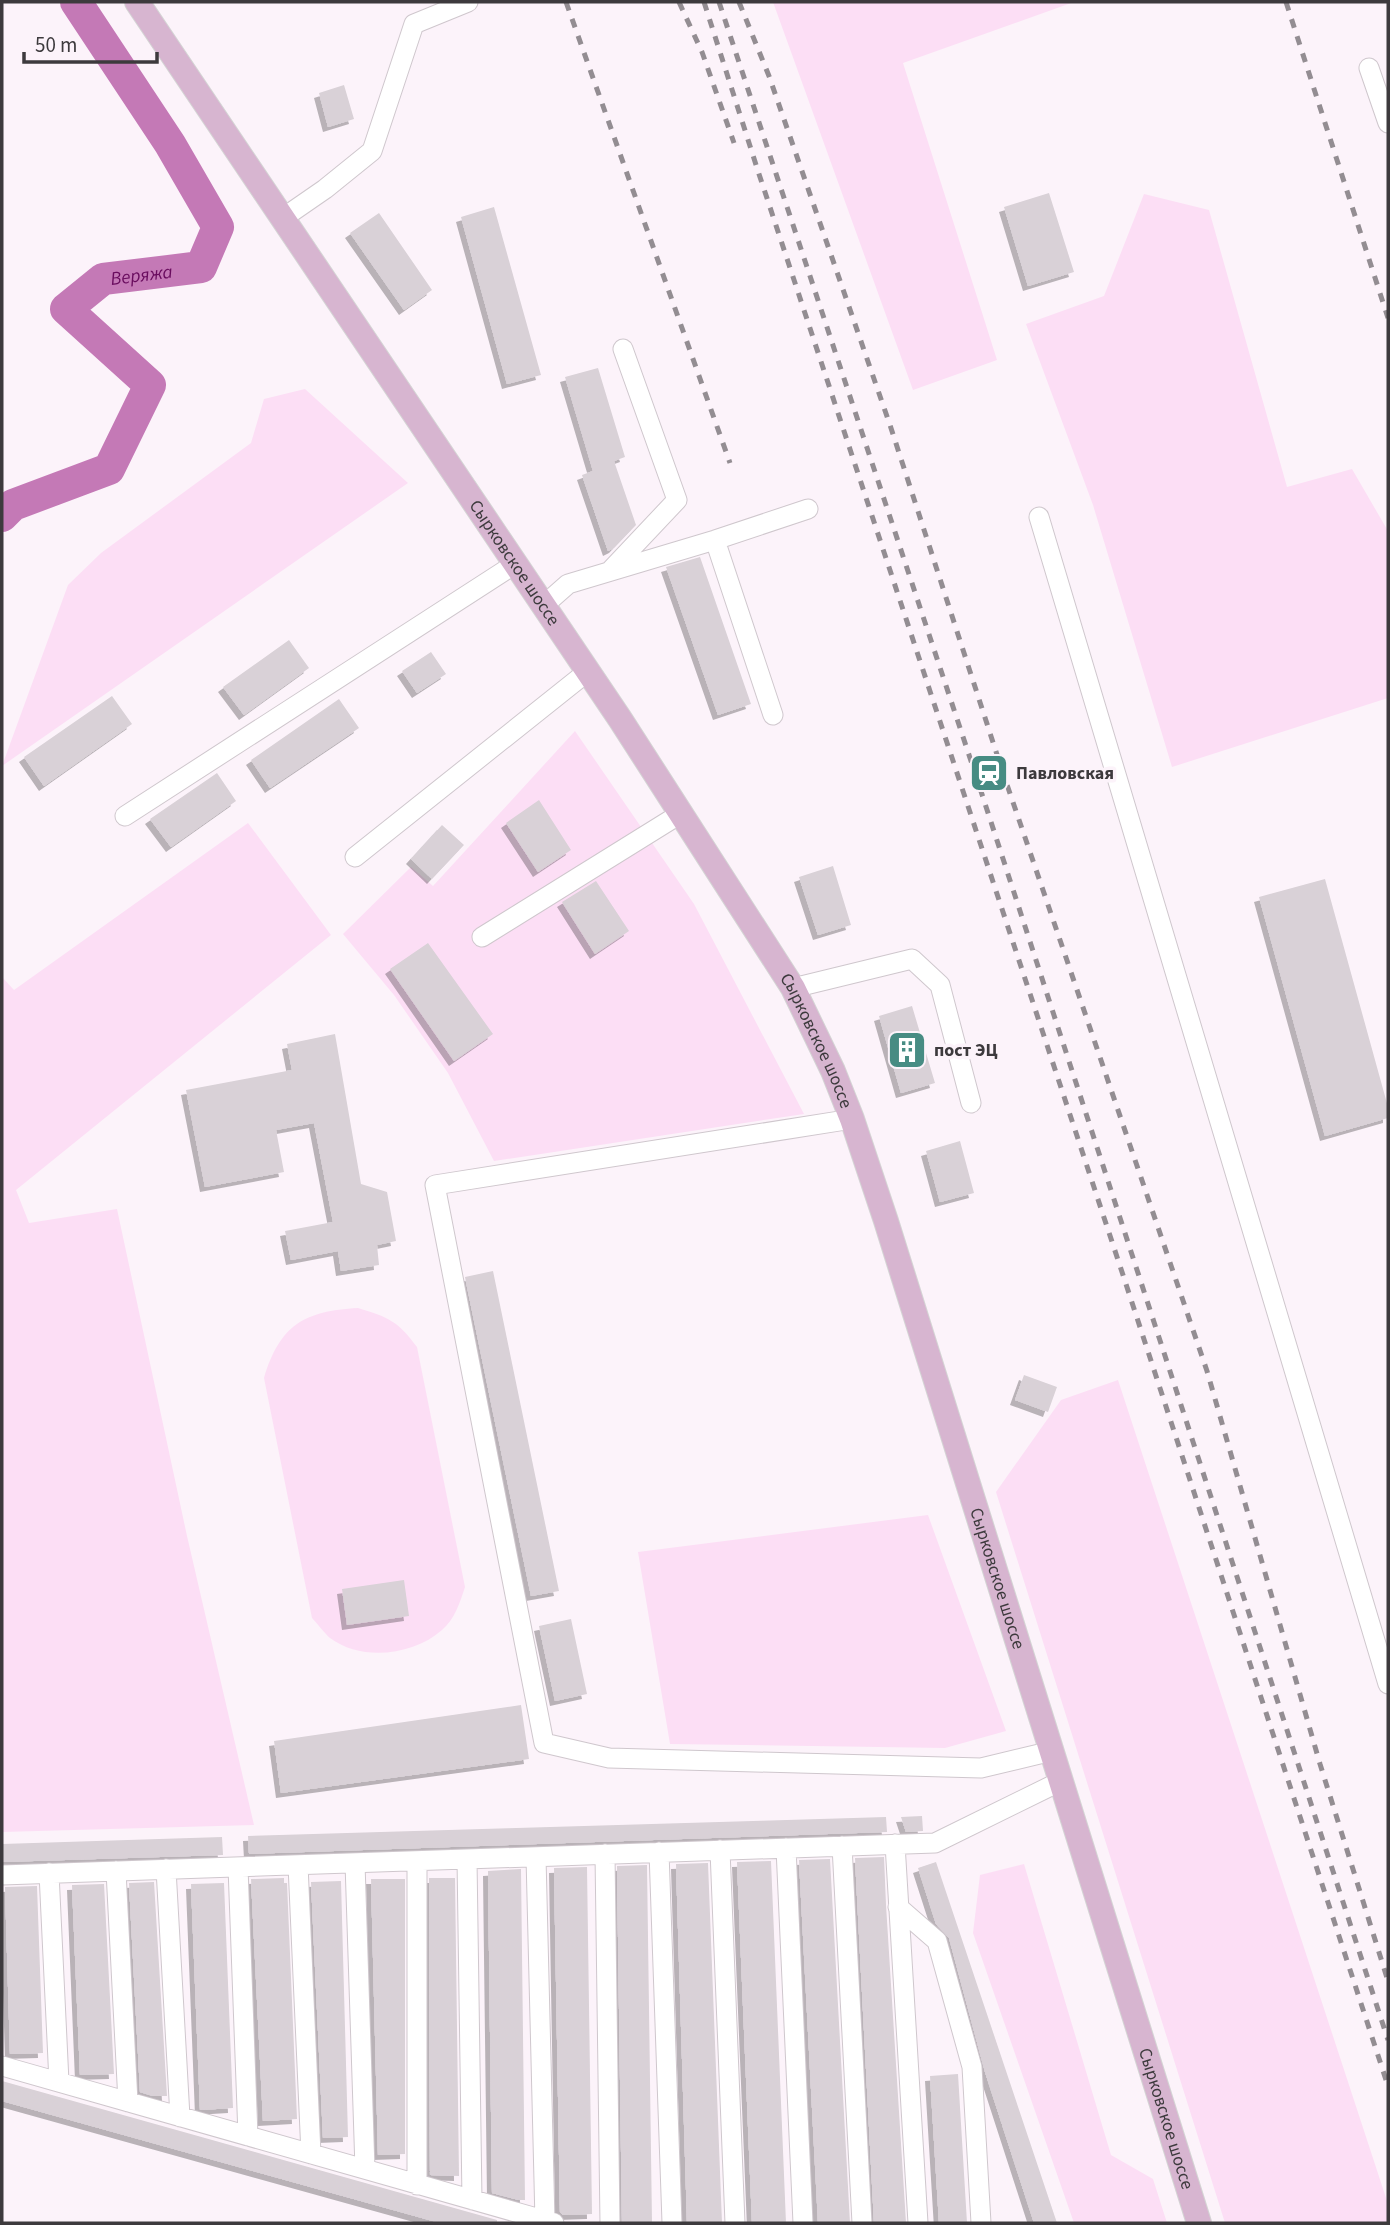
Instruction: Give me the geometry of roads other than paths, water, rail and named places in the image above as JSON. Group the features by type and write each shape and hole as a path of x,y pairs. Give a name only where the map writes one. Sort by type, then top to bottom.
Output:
{"main road":[{"name":"Сырковское шоссе","path":"137,2 620,719 793,988 852,1119 1199,2223"}],"lane":[{"path":"283,218 372,151 414,24 468,2"},
{"path":"1369,68 1388,123"},
{"path":"609,572 677,500 623,349"},
{"path":"543,606 568,584 808,509"},
{"path":"1039,517 1388,1684"},
{"path":"715,540 773,715"},
{"path":"125,816 515,564"},
{"path":"355,857 587,672"},
{"path":"482,937 680,814"},
{"path":"793,988 912,959 940,985 971,1104"},
{"path":"852,1119 435,1185 544,1743 609,1758 981,1768 1052,1751"},
{"path":"2,1875 935,1843 1061,1781"},
{"path":"894,1844 918,2223"},
{"path":"842,1846 862,2223"},
{"path":"786,1848 803,2223"},
{"path":"720,1850 735,2223"},
{"path":"659,1852 672,2223"},
{"path":"605,1854 610,2223"},
{"path":"2,2066 549,2222 536,1857"},
{"path":"467,1859 472,2200"},
{"path":"417,1861 417,2185"},
{"path":"355,1863 365,2169"},
{"path":"298,1865 311,2154"},
{"path":"238,1867 248,2136"},
{"path":"166,1870 180,2117"},
{"path":"116,1871 128,2102"},
{"path":"49,1874 59,2082"},
{"path":"898,1907 937,1941 972,2067 981,2223"}],"waterway":[{"name":"Веряжа","path":"2,516 13,505 109,469 150,385 66,309 103,279 201,267 218,227 170,144 76,2"}],"railway":[{"path":"566,2 730,463"},
{"path":"679,2 702,52 734,143"},
{"path":"704,2 1388,2086"},
{"path":"719,2 976,776 1388,2040"},
{"path":"739,2 769,76 890,425 1002,770 1207,1371 1320,1764 1388,1981"},
{"path":"1286,2 1388,318"}],"place":[{"name":"Павловская","path":"989,773"},
{"name":"пост ЭЦ","path":"907,1050"}]}
